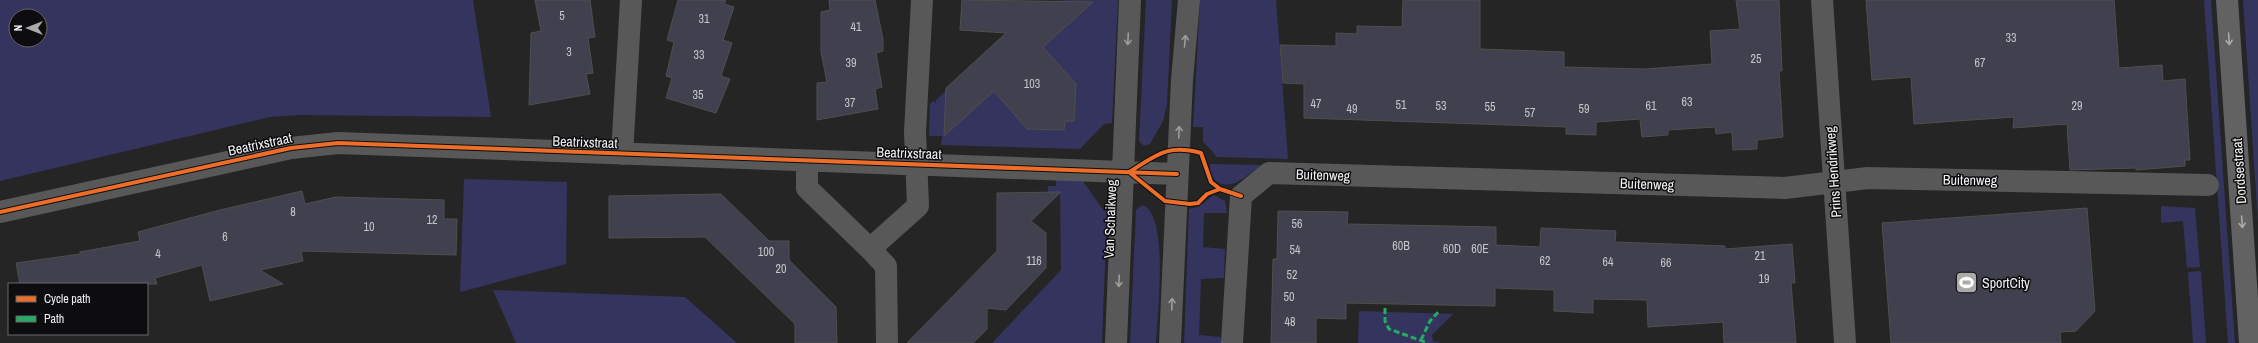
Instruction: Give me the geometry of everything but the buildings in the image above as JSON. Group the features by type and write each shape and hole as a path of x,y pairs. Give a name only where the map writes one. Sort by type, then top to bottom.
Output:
{"main road":[{"name":"Dordsestraat","path":"2227,0 2250,343"}],"street":[{"name":"Beatrixstraat","path":"622,154 631,0"},
{"name":"Beatrixstraat","path":"870,249 918,206 915,132 922,0"},
{"name":"Van Schaikweg","path":"1116,343 1130,0"},
{"path":"1170,343 1177,174 1189,0"},
{"name":"Prins Hendrikweg","path":"1822,0 1833,182 1845,343"},
{"name":"Beatrixstraat","path":"0,212 291,148 330,144 807,161 916,163 1177,174"},
{"path":"807,161 807,188 886,266 887,343"},
{"name":"Buitenweg","path":"1232,343 1241,196 1269,173 1785,188 1868,178 2208,185"}],"shaded area":[{"path":"0,0 473,0 491,117 300,115 270,117 0,181"},
{"path":"1055,0 1118,0 1112,123 1104,124 1080,149 941,145 942,136 929,136 930,104 933,101 936,103 936,100 946,91 945,124 994,91 1027,129 1064,130 1065,121 1074,121 1076,84 1043,47 1081,2"},
{"path":"1146,0 1172,0 1167,105 1163,121 1150,144 1144,146 1139,141"},
{"path":"1200,0 1276,0 1288,159 1216,157 1203,142 1203,127 1193,127"},
{"path":"2204,0 2211,0 2235,343 2228,343"},
{"path":"2243,0 2258,0 2258,222"},
{"path":"1210,164 1260,165 1260,167 1239,181 1228,185 1218,183 1215,180 1212,176"},
{"path":"464,179 567,182 566,264 460,292"},
{"path":"1056,180 1082,180 1104,211 1107,211 1102,343 992,343 1061,270 1060,194 1048,193 1048,186 1056,186"},
{"path":"1214,195 1225,201 1227,213 1204,213 1203,247 1225,249 1224,278 1201,279 1199,335 1221,337 1221,343 1184,343 1189,209 1198,207"},
{"path":"1142,205 1151,212 1156,226 1159,245 1160,268 1156,343 1130,343 1136,210"},
{"path":"2161,206 2195,208 2200,267 2187,268 2183,221 2161,223"},
{"path":"2201,271 2206,343 2193,343 2188,272"},
{"path":"493,290 685,297 737,343 516,343"},
{"path":"1359,311 1453,314 1432,335 1433,341 1441,343 1358,343"}],"marked path":[{"path":"1385,308 1385,321 1389,329 1428,343"},
{"path":"1421,340 1430,321 1440,310"}],"cycle path":[{"path":"0,212 291,148 338,143 1177,174"},
{"path":"1220,189 1207,194 1198,203 1190,204 1165,201 1129,172 1155,156 1163,153 1179,150 1201,153 1211,182 1220,189 1241,196"}],"place":[{"name":"SportCity","path":"1966,283"}]}
